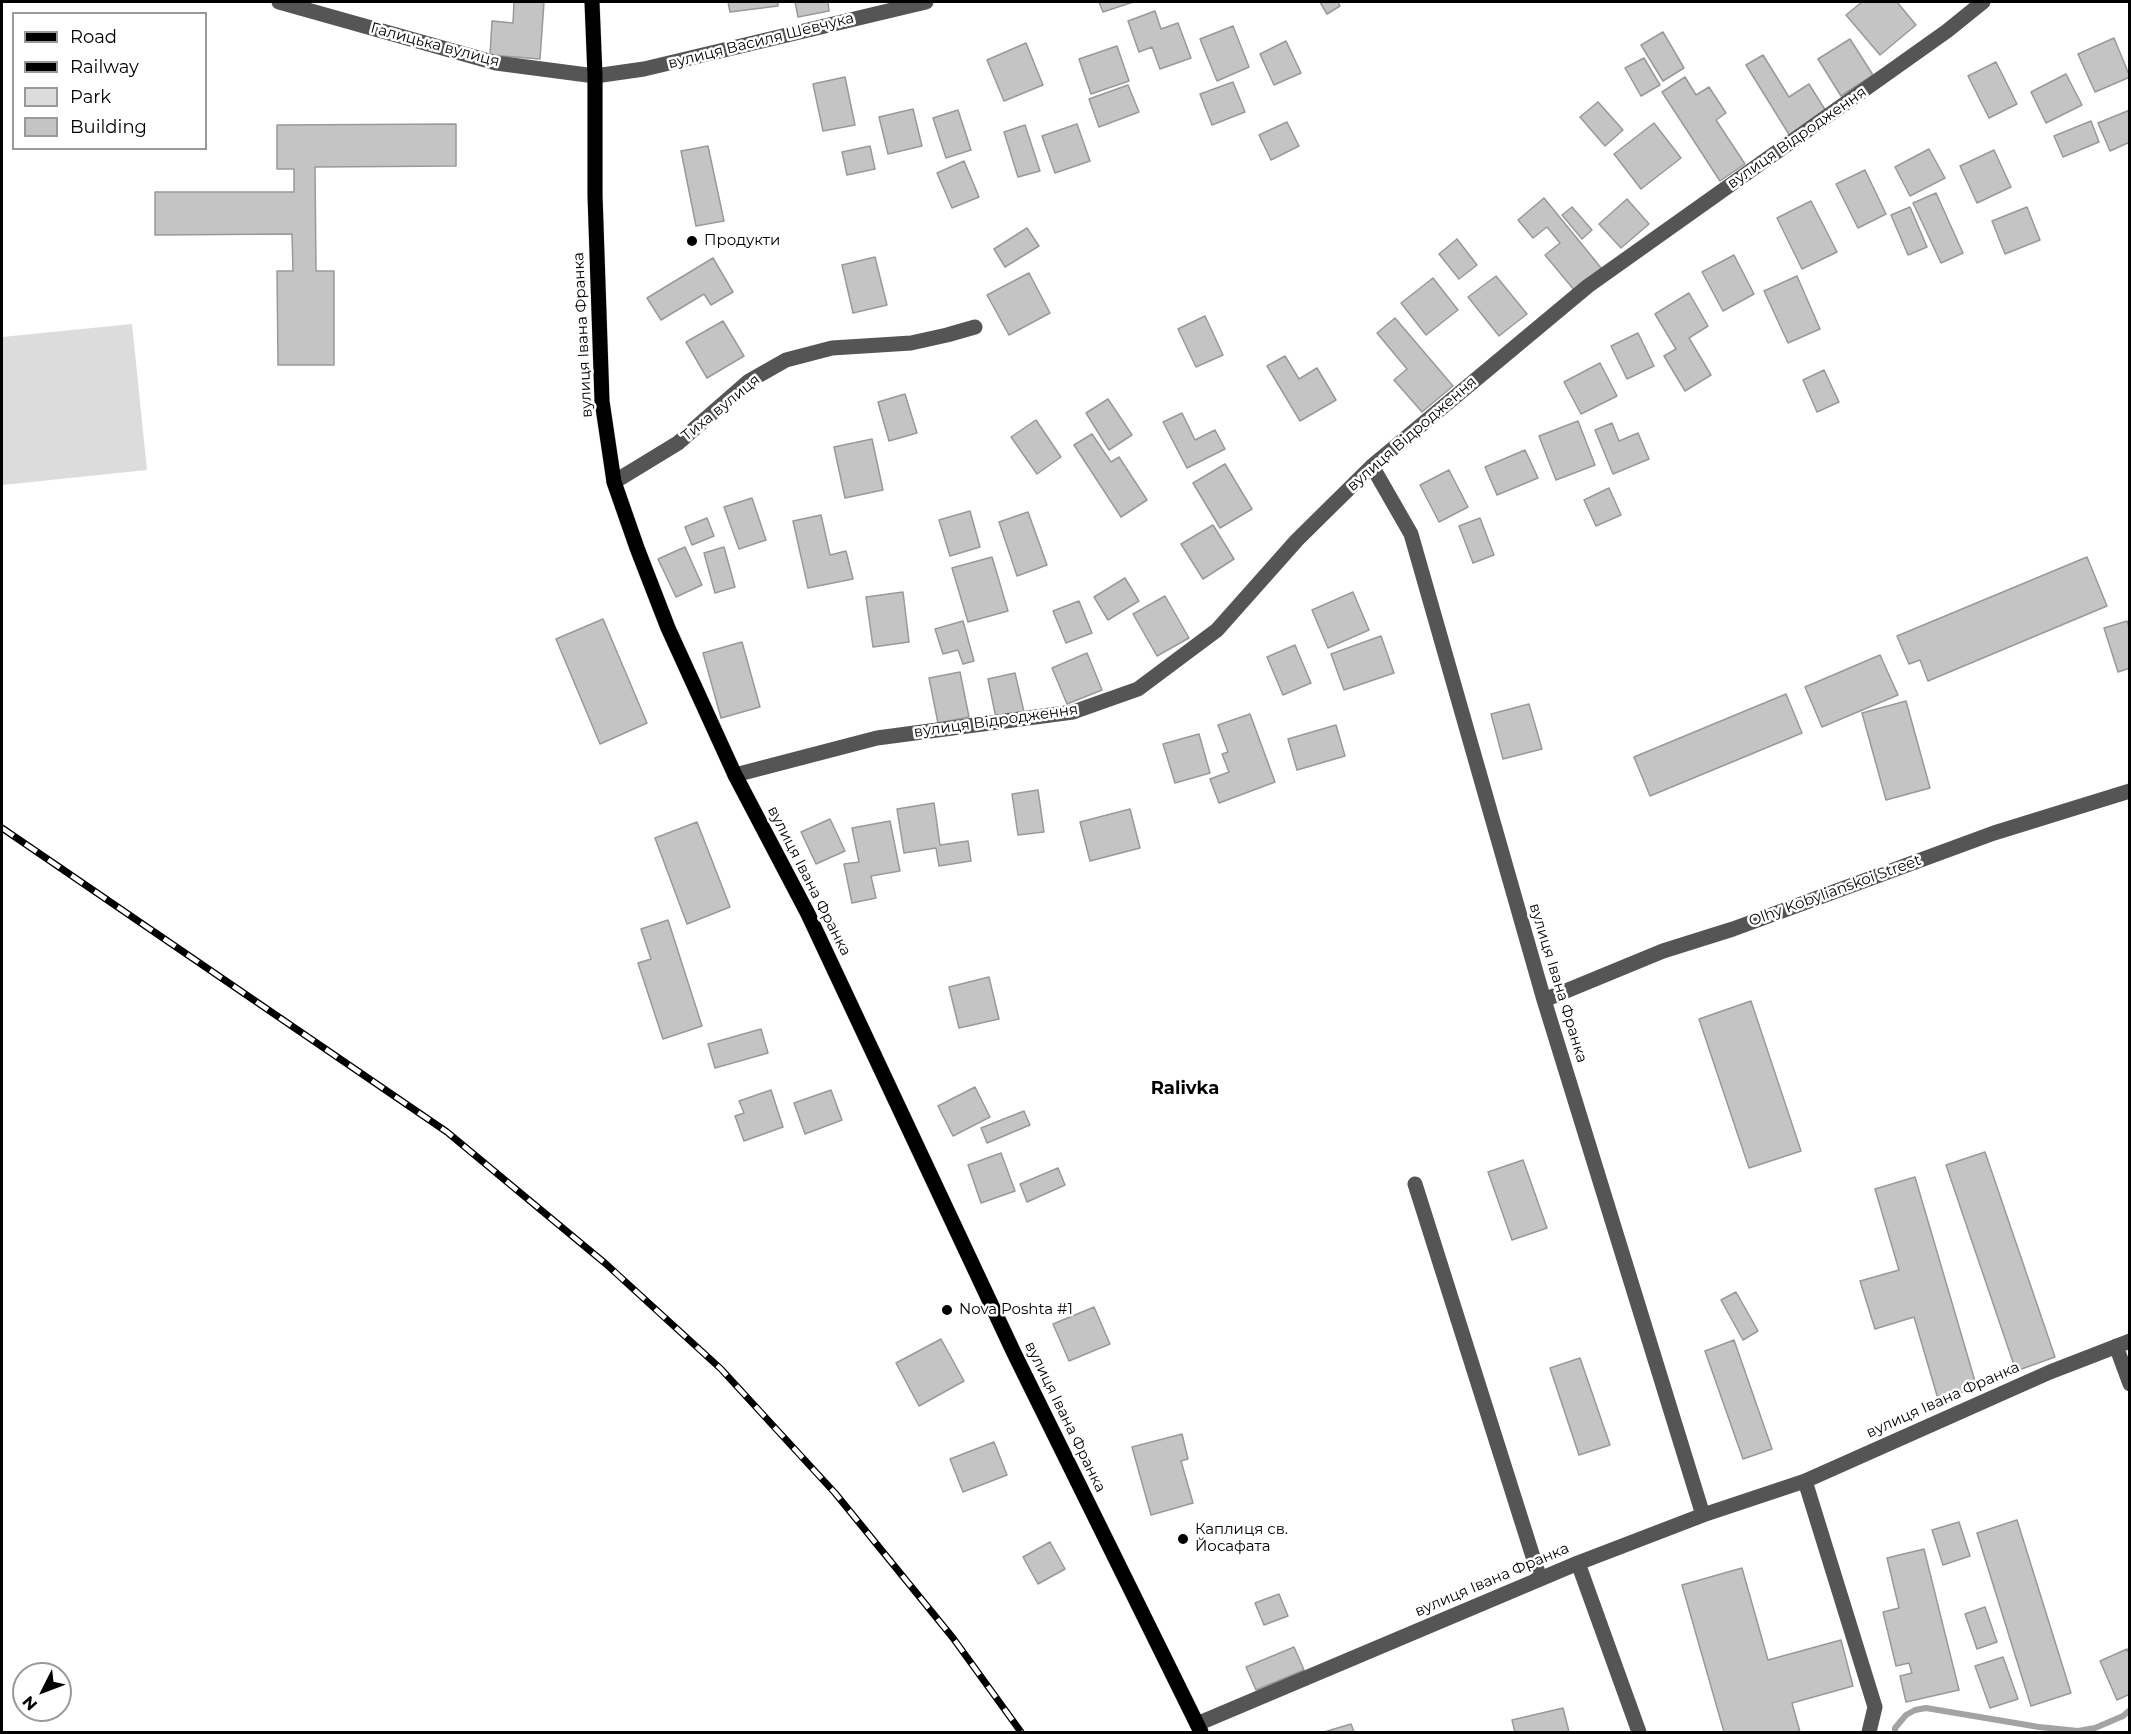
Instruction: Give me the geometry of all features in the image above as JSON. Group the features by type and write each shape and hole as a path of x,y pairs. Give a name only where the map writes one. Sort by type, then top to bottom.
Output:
{"main road":[{"name":"вулиця Івана Франка","path":"592,2 595,76 595,195 602,401 614,482 637,548 668,628 735,775 808,914 1014,1353 1199,1728"}],"street":[{"name":"Галицька вулиця","path":"279,2 496,63 595,76"},
{"name":"вулиця Василя Шевчука","path":"595,76 644,69 926,2"},
{"name":"вулиця Відродження","path":"735,775 877,738 1073,712 1138,689 1217,630 1297,540 1372,466 1588,286 1947,32 1983,2"},
{"name":"Тиха вулиця","path":"614,482 678,443 749,381 786,360 832,348 911,343 975,327"},
{"name":"вулиця Івана Франка","path":"1372,466 1411,534 1544,1000 1703,1515"},
{"name":"Olhy Kobylianskoi Street","path":"1544,1000 1663,951 1733,929 1994,833 2130,791"},
{"path":"1415,1184 1540,1579"},
{"name":"вулиця Івана Франка","path":"1199,1728 1578,1563 1703,1515 1805,1481 2050,1372 2123,1343"},
{"path":"2123,1343 2130,1384"},
{"path":"1805,1481 1875,1707 1869,1732"},
{"path":"1578,1563 1639,1732"}],"green space":[{"path":"132,324 147,470 2,485 2,337"}],"building":[{"path":"514,2 544,2 540,59 490,55 492,21 513,23"},
{"path":"728,2 778,2 778,6 730,12"},
{"path":"795,2 828,2 829,11 798,17"},
{"path":"1099,2 1133,2 1103,12"},
{"path":"1320,2 1338,2 1340,6 1327,14"},
{"path":"1862,2 1897,2 1916,25 1880,55 1846,15"},
{"path":"1155,11 1161,29 1178,23 1191,58 1160,69 1152,47 1139,52 1128,21"},
{"path":"1233,26 1249,67 1217,81 1200,39"},
{"path":"1663,32 1684,68 1663,81 1641,45"},
{"path":"2114,38 2130,77 2095,92 2078,54"},
{"path":"1850,39 1873,75 1841,96 1818,59"},
{"path":"1286,41 1301,73 1274,85 1260,54"},
{"path":"1026,43 1043,85 1004,101 987,60"},
{"path":"1117,46 1129,81 1091,94 1079,59"},
{"path":"1763,55 1789,97 1809,84 1827,113 1790,136 1746,65"},
{"path":"1644,58 1660,85 1641,96 1625,68"},
{"path":"1996,62 2017,104 1989,118 1968,76"},
{"path":"2066,74 2082,105 2046,123 2031,92"},
{"path":"845,77 855,125 823,131 813,84"},
{"path":"1685,77 1696,95 1709,87 1726,113 1716,120 1745,164 1720,181 1662,92"},
{"path":"1233,82 1245,112 1212,125 1200,94"},
{"path":"1128,85 1139,112 1099,127 1089,99"},
{"path":"1598,102 1623,130 1605,146 1580,117"},
{"path":"913,109 922,146 888,154 879,117"},
{"path":"958,110 971,150 946,158 933,118"},
{"path":"2130,110 2130,142 2110,151 2098,123"},
{"path":"2091,121 2099,142 2063,157 2054,136"},
{"path":"1287,122 1299,146 1271,160 1259,135"},
{"path":"1654,123 1681,158 1641,189 1614,154"},
{"path":"456,124 456,166 315,167 316,271 334,271 334,365 278,365 277,271 293,271 292,234 155,235 155,192 294,192 294,169 277,169 277,125"},
{"path":"1077,124 1090,161 1055,173 1042,136"},
{"path":"1025,125 1040,171 1018,177 1004,132"},
{"path":"708,146 724,221 696,226 681,151"},
{"path":"870,146 875,169 847,175 842,152"},
{"path":"1929,149 1945,178 1910,196 1895,167"},
{"path":"1994,150 2011,187 1977,203 1960,166"},
{"path":"964,161 979,197 952,208 937,173"},
{"path":"1865,170 1886,214 1858,228 1836,184"},
{"path":"1936,193 1963,253 1941,263 1913,203"},
{"path":"1544,198 1602,269 1575,291 1545,255 1560,243 1547,227 1533,238 1518,220"},
{"path":"1627,199 1649,224 1621,248 1599,224"},
{"path":"1811,201 1837,252 1802,269 1777,218"},
{"path":"1572,207 1592,230 1582,239 1562,215"},
{"path":"1910,207 1927,247 1908,255 1891,215"},
{"path":"2027,207 2040,240 2005,254 1992,221"},
{"path":"1027,228 1039,246 1005,267 994,249"},
{"path":"1457,239 1477,265 1459,279 1439,254"},
{"path":"1734,255 1754,294 1723,311 1702,272"},
{"path":"875,257 887,305 853,313 842,265"},
{"path":"713,258 733,292 711,305 704,294 661,320 647,298"},
{"path":"1029,273 1050,313 1009,335 987,295"},
{"path":"1496,276 1527,314 1499,336 1468,297"},
{"path":"1797,276 1820,329 1788,343 1764,291"},
{"path":"1433,278 1458,310 1426,335 1401,303"},
{"path":"1689,293 1708,326 1689,338 1711,375 1685,391 1664,356 1676,349 1655,314"},
{"path":"1205,316 1223,355 1196,367 1178,329"},
{"path":"1395,318 1453,386 1422,412 1394,380 1407,369 1377,333"},
{"path":"723,321 744,356 707,378 686,342"},
{"path":"1638,333 1654,366 1627,379 1611,346"},
{"path":"1285,356 1299,379 1317,368 1336,400 1300,421 1267,366"},
{"path":"1600,363 1617,396 1581,414 1564,382"},
{"path":"1824,370 1839,402 1817,412 1803,380"},
{"path":"905,394 917,433 889,441 878,402"},
{"path":"1108,399 1132,435 1109,450 1086,413"},
{"path":"1182,413 1195,440 1215,430 1225,449 1187,468 1163,422"},
{"path":"1036,420 1061,457 1037,474 1011,437"},
{"path":"1578,421 1595,465 1556,480 1539,436"},
{"path":"1612,423 1619,441 1638,433 1649,459 1613,474 1595,430"},
{"path":"1092,434 1111,462 1119,457 1147,500 1121,517 1074,445"},
{"path":"872,439 883,490 845,498 834,447"},
{"path":"1525,450 1538,478 1497,495 1485,467"},
{"path":"1225,464 1252,509 1220,528 1193,483"},
{"path":"1449,470 1468,507 1439,522 1420,485"},
{"path":"1609,488 1621,515 1596,526 1584,500"},
{"path":"752,498 766,540 739,549 724,507"},
{"path":"970,511 980,547 950,556 939,520"},
{"path":"1028,512 1047,565 1017,576 999,522"},
{"path":"821,515 830,555 846,551 853,579 808,588 793,521"},
{"path":"707,518 714,536 692,545 685,527"},
{"path":"1480,518 1494,555 1473,563 1459,526"},
{"path":"1213,525 1234,559 1203,579 1181,544"},
{"path":"685,547 702,585 676,597 658,559"},
{"path":"724,547 735,587 715,593 704,553"},
{"path":"992,557 1008,611 968,622 952,568"},
{"path":"2087,557 2107,606 1928,681 1920,660 1909,664 1897,636"},
{"path":"1125,578 1139,601 1108,620 1094,597"},
{"path":"903,592 909,642 873,647 866,597"},
{"path":"1353,592 1369,630 1328,648 1312,610"},
{"path":"1165,596 1189,638 1157,656 1133,614"},
{"path":"1079,601 1092,633 1066,643 1053,611"},
{"path":"603,619 647,723 600,744 556,639"},
{"path":"963,621 974,661 963,664 958,650 943,654 935,629"},
{"path":"2127,621 2130,630 2130,668 2118,672 2104,628"},
{"path":"1381,636 1394,673 1344,690 1331,654"},
{"path":"742,642 760,707 721,718 703,653"},
{"path":"1295,645 1311,683 1283,695 1267,657"},
{"path":"1087,653 1102,690 1067,704 1052,668"},
{"path":"1880,655 1898,695 1822,727 1805,687"},
{"path":"960,672 969,717 938,723 929,678"},
{"path":"1015,673 1024,712 996,718 988,679"},
{"path":"1786,694 1802,733 1650,796 1634,757"},
{"path":"1906,701 1930,788 1886,800 1862,713"},
{"path":"1529,704 1542,749 1503,759 1491,714"},
{"path":"1250,714 1275,782 1219,803 1210,779 1229,772 1222,754 1228,752 1218,725"},
{"path":"1336,725 1345,756 1297,770 1288,739"},
{"path":"1199,734 1210,773 1175,783 1163,744"},
{"path":"1038,790 1044,832 1018,835 1012,794"},
{"path":"934,803 940,845 968,841 971,861 939,866 936,848 904,853 897,809"},
{"path":"1130,809 1140,848 1090,861 1080,822"},
{"path":"830,819 845,851 816,864 801,832"},
{"path":"890,821 900,871 871,876 876,898 852,903 844,864 859,862 852,828"},
{"path":"697,822 730,907 687,924 655,838"},
{"path":"668,920 702,1026 663,1039 638,963 651,959 641,929"},
{"path":"989,977 999,1019 959,1028 949,987"},
{"path":"1751,1001 1801,1151 1749,1168 1699,1019"},
{"path":"761,1029 768,1053 715,1068 708,1044"},
{"path":"975,1087 990,1117 953,1136 938,1106"},
{"path":"771,1090 783,1127 744,1141 735,1116 744,1113 739,1101"},
{"path":"831,1090 842,1120 805,1134 794,1103"},
{"path":"1024,1111 1030,1125 987,1143 981,1128"},
{"path":"1985,1152 2055,1357 2016,1371 1946,1165"},
{"path":"1001,1153 1015,1191 981,1203 968,1165"},
{"path":"1523,1160 1547,1228 1512,1240 1488,1172"},
{"path":"1058,1168 1065,1185 1027,1202 1020,1184"},
{"path":"1915,1177 1977,1388 1938,1399 1914,1317 1875,1329 1860,1281 1899,1270 1875,1189"},
{"path":"1736,1292 1758,1331 1743,1340 1721,1300"},
{"path":"1094,1307 1110,1344 1069,1361 1053,1324"},
{"path":"941,1339 964,1381 919,1406 896,1363"},
{"path":"1734,1340 1772,1449 1743,1459 1705,1351"},
{"path":"1580,1358 1610,1445 1579,1455 1550,1368"},
{"path":"1182,1434 1188,1459 1181,1461 1193,1503 1151,1515 1132,1447"},
{"path":"994,1442 1007,1475 963,1492 950,1459"},
{"path":"2017,1520 2071,1693 2031,1706 1977,1533"},
{"path":"1959,1522 1970,1556 1943,1565 1932,1530"},
{"path":"1050,1542 1065,1569 1038,1584 1023,1557"},
{"path":"1924,1549 1959,1690 1906,1702 1900,1676 1912,1673 1909,1663 1896,1666 1883,1612 1899,1608 1887,1558"},
{"path":"1742,1568 1768,1660 1841,1640 1853,1686 1792,1703 1800,1732 1724,1732 1682,1585"},
{"path":"1279,1594 1288,1616 1264,1625 1255,1603"},
{"path":"1985,1607 1997,1642 1977,1649 1965,1614"},
{"path":"1294,1647 1304,1670 1256,1690 1246,1667"},
{"path":"2127,1649 2130,1655 2130,1694 2117,1700 2100,1661"},
{"path":"2003,1657 2018,1699 1990,1708 1975,1666"},
{"path":"1563,1708 1569,1732 1515,1732 1512,1720"},
{"path":"1351,1724 1354,1732 1324,1732"}],"waterway":[{"path":"1895,1732 1895,1728 1906,1715 1926,1708 2039,1727 2078,1731 2095,1728 2123,1716 2130,1710"}],"railway":[{"path":"2,828 447,1132 606,1264 721,1369 835,1493 953,1638 1021,1732"}],"place":[{"name":"Продукти","path":"692,241"},
{"name":"Nova Poshta #1","path":"947,1310"},
{"name":"Каплиця св. Йосафата","path":"1183,1539"}],"district":[{"name":"Ralivka","path":"1185,1089"}]}
